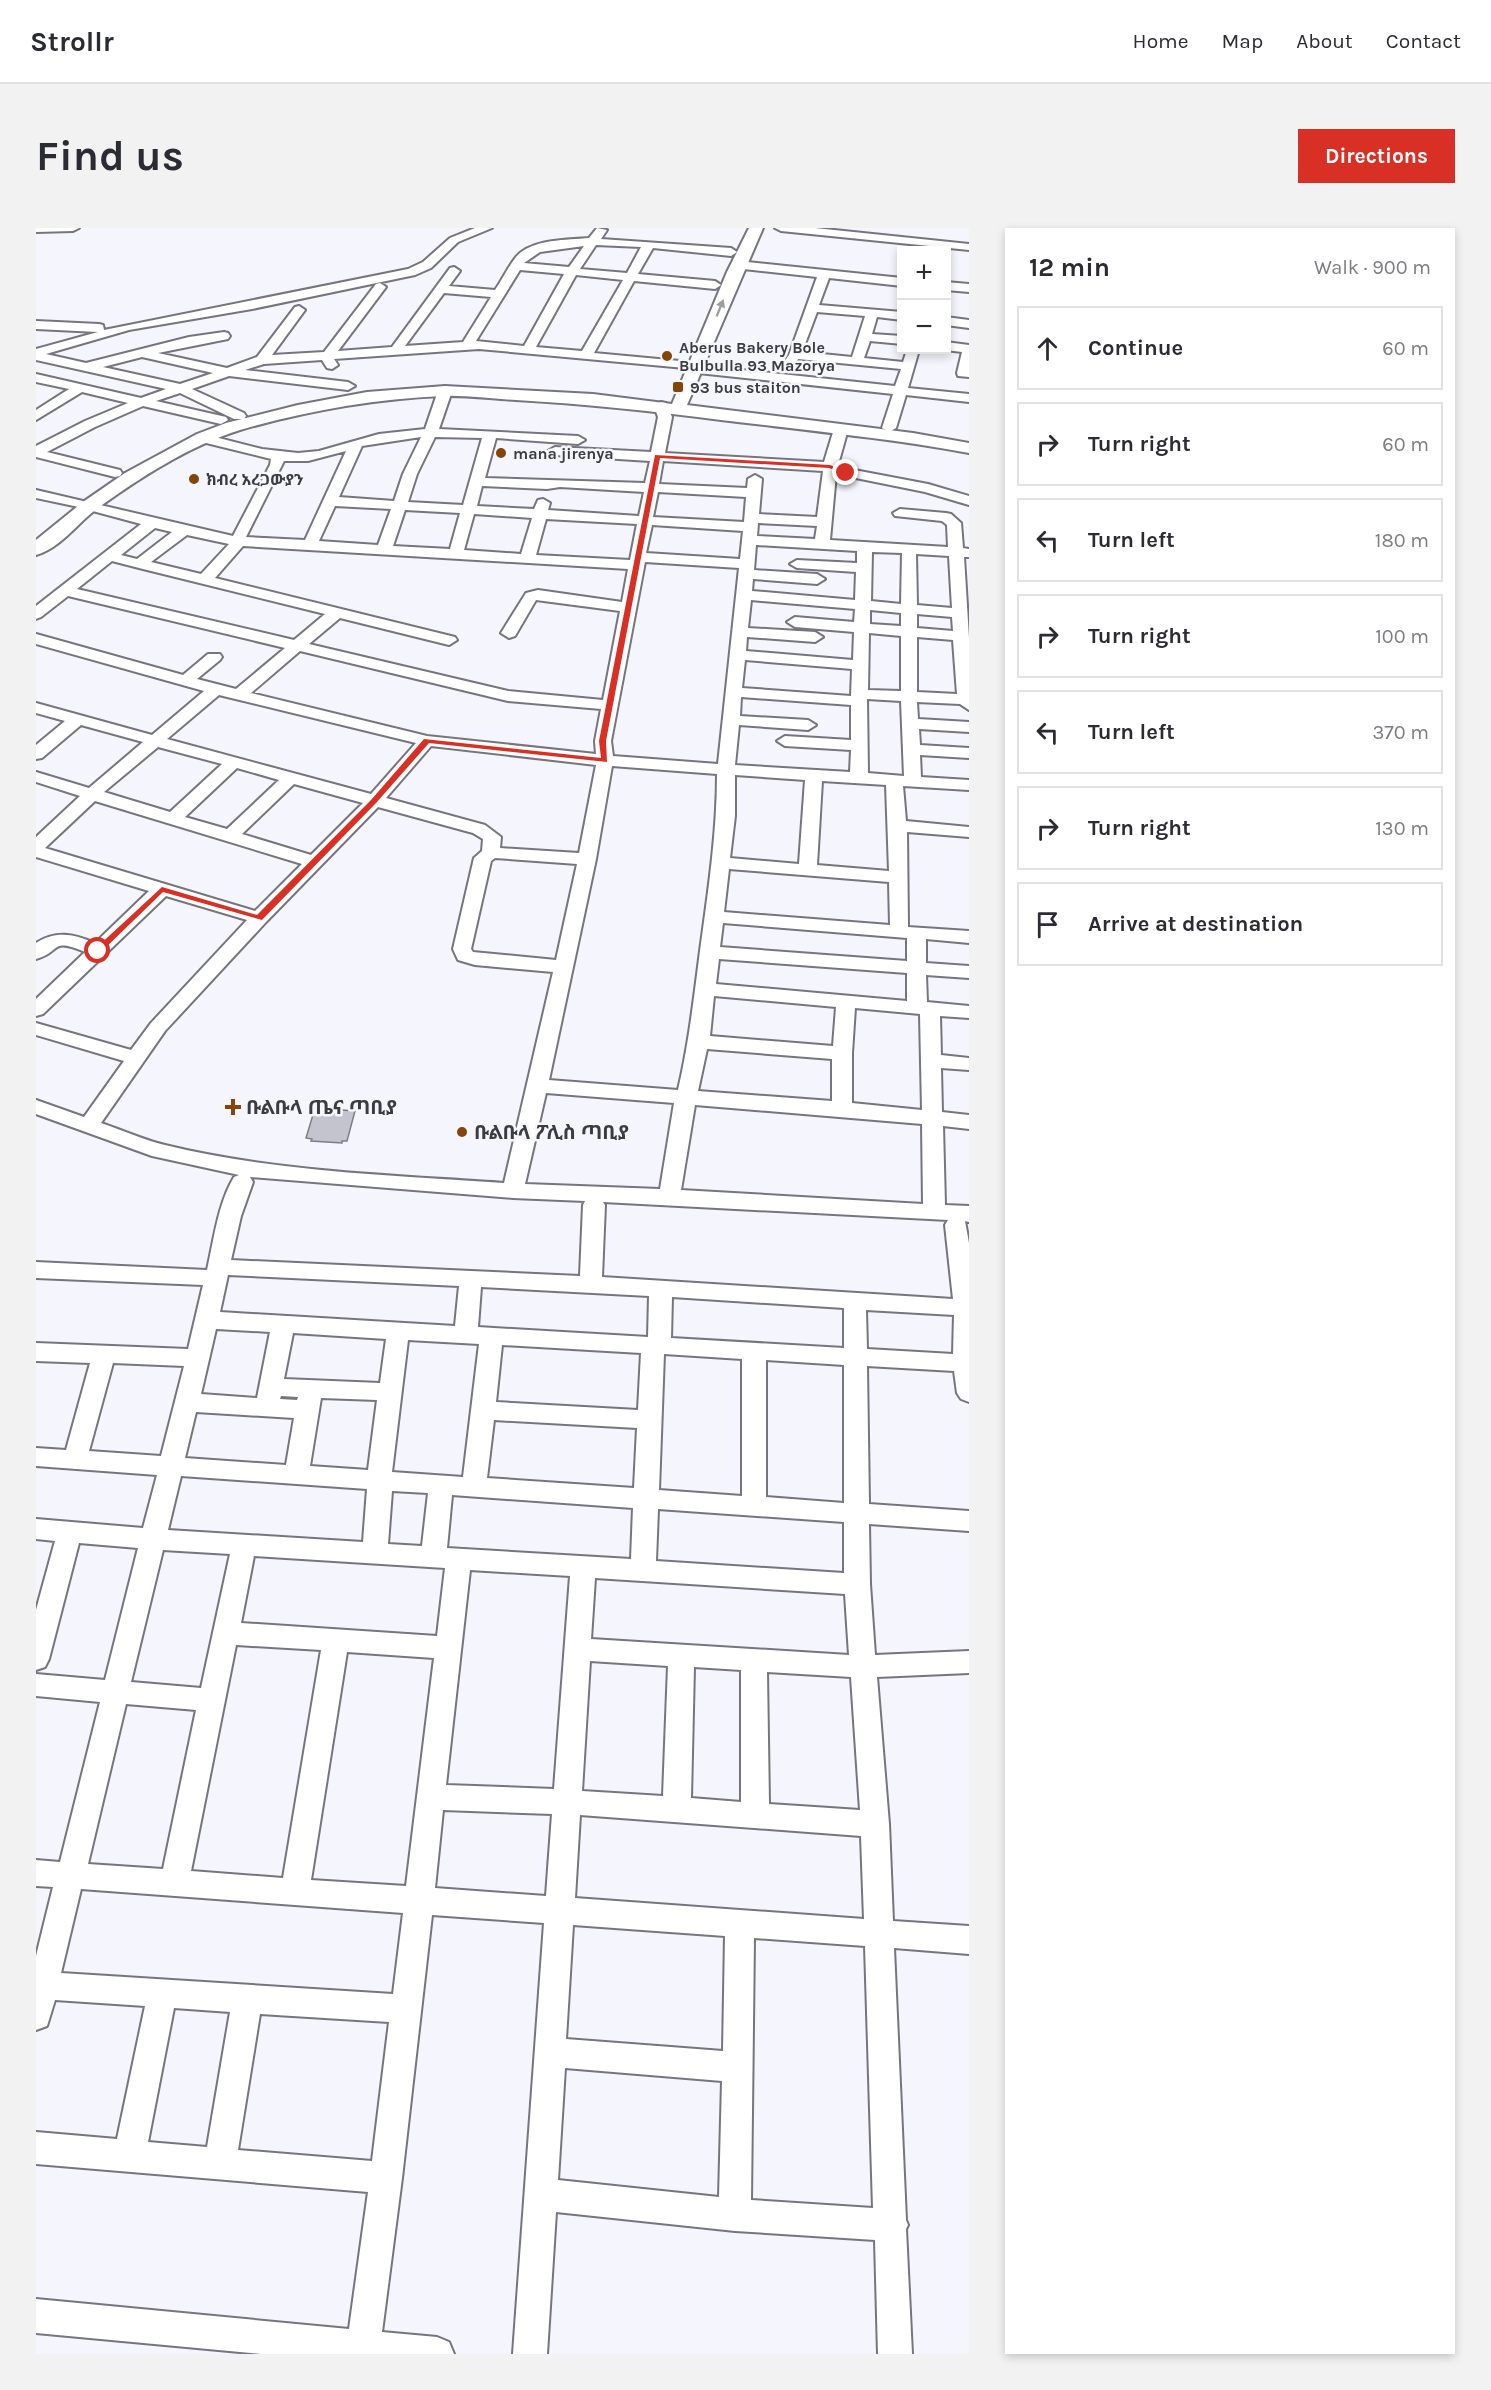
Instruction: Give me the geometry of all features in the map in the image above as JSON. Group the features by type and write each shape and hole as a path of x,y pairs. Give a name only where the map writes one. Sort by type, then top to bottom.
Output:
{"main road":[{"path":"670,400 687,367 734,259 743,228"},
{"path":"670,400 687,367 716,285 756,228"},
{"path":"36,549 59,533 83,504 115,473 159,446 221,420 348,389 441,383 495,384 670,400 889,428 963,444"},
{"path":"36,532 203,438 232,427 323,404 367,397 445,391 593,399 670,400 841,429 963,444"}],"street":[{"path":"36,229 72,228"},
{"path":"36,354 128,327 242,307 411,272 427,266 454,240 486,228"},
{"path":"528,349 572,272 602,228"},
{"path":"781,228 861,232 916,246"},
{"path":"920,246 923,228"},
{"path":"467,346 520,258 531,248 563,241 593,240 649,244 824,275 897,282"},
{"path":"586,355 649,244"},
{"path":"951,247 969,247"},
{"path":"516,266 716,285"},
{"path":"396,350 454,271"},
{"path":"780,378 795,355 824,275"},
{"path":"951,286 969,288"},
{"path":"327,357 380,287"},
{"path":"442,289 498,294"},
{"path":"200,366 201,360 231,328 242,307"},
{"path":"812,308 897,316"},
{"path":"262,360 299,310"},
{"path":"857,361 872,313"},
{"path":"951,322 969,324"},
{"path":"36,325 128,327"},
{"path":"55,382 84,367 231,328"},
{"path":"865,337 897,340"},
{"path":"36,452 62,436 142,402 262,360 467,346 528,349 962,397 969,349 951,347"},
{"path":"141,353 228,372 348,389"},
{"path":"36,354 180,388 239,416"},
{"path":"889,428 912,354"},
{"path":"795,355 908,366"},
{"path":"327,357 348,389"},
{"path":"36,378 221,420"},
{"path":"36,416 80,388"},
{"path":"384,550 410,474 431,431 445,391"},
{"path":"36,400 54,404"},
{"path":"513,1191 587,859 605,760 603,741 609,705 670,400"},
{"path":"822,543 830,467 841,429"},
{"path":"203,438 278,457 309,457 378,438 431,431 490,434 552,462 560,483 754,493"},
{"path":"46,433 62,436"},
{"path":"456,554 490,434"},
{"path":"310,545 356,445"},
{"path":"36,452 115,473"},
{"path":"477,482 552,462 658,452 756,463 830,467 846,473 904,483 969,501"},
{"path":"204,579 235,548 277,465 278,457"},
{"path":"529,554 552,462"},
{"path":"669,1197 699,1042 721,863 726,816 726,768 756,463"},
{"path":"904,483 900,534 910,609 909,698 913,781"},
{"path":"36,494 152,523 237,541 456,554 638,558 746,569 817,572 865,568"},
{"path":"329,501 750,528 826,522"},
{"path":"750,528 798,542 865,546 946,517 952,520 969,520"},
{"path":"735,686 968,702 960,636 962,552 952,520"},
{"path":"36,614 152,523"},
{"path":"139,564 184,530"},
{"path":"900,534 962,552"},
{"path":"797,571 798,542"},
{"path":"860,778 859,694 865,546"},
{"path":"108,556 449,640"},
{"path":"816,601 817,572"},
{"path":"66,591 508,696 609,705"},
{"path":"509,633 531,596 538,595 630,608"},
{"path":"744,595 910,609 962,606"},
{"path":"794,629 796,600"},
{"path":"240,694 336,613"},
{"path":"739,632 862,626 960,636"},
{"path":"813,661 815,630"},
{"path":"36,639 216,688 427,741 605,760 969,785"},
{"path":"737,656 861,665"},
{"path":"186,680 214,657"},
{"path":"735,686 811,698 859,694"},
{"path":"216,688 92,794 36,849 259,918"},
{"path":"808,742 811,698"},
{"path":"37,709 488,833 494,840 491,854"},
{"path":"36,754 78,719"},
{"path":"731,720 786,732 808,742 860,746"},
{"path":"910,723 969,727"},
{"path":"786,732 808,725"},
{"path":"782,773 786,732"},
{"path":"88,1126 158,1027 259,918 374,801 427,741"},
{"path":"912,750 969,753"},
{"path":"174,818 233,763"},
{"path":"808,870 814,776"},
{"path":"36,777 315,862"},
{"path":"231,835 289,779"},
{"path":"894,780 898,826 898,877 931,1061 934,1118 934,1212"},
{"path":"898,826 969,832"},
{"path":"564,967 476,959 465,956 462,950 483,858 491,854 587,859"},
{"path":"721,863 898,877"},
{"path":"36,1010 162,889"},
{"path":"714,917 969,937"},
{"path":"36,953 48,941 59,939 70,940 98,951"},
{"path":"709,952 969,972"},
{"path":"705,989 969,1011"},
{"path":"842,1109 842,1053 846,1001"},
{"path":"36,1029 136,1058"},
{"path":"699,1042 842,1053"},
{"path":"931,1061 969,1064"},
{"path":"538,1086 687,1096 969,1122"},
{"path":"36,1107 159,1151 243,1169 335,1179 513,1191 934,1212 965,1221"},
{"path":"36,1121 186,1169 242,1182 510,1201 965,1221"},
{"path":"36,2016 40,1985 71,1875 219,1272 230,1216 242,1182"},
{"path":"591,1284 594,1205"},
{"path":"965,1221 967,1307 965,1363 969,1393"},
{"path":"36,1269 471,1278 967,1307"},
{"path":"466,1335 471,1278"},
{"path":"643,1570 650,1420 661,1288"},
{"path":"855,1301 857,1584 875,1824 892,2225 895,2354"},
{"path":"207,1320 965,1363"},
{"path":"268,1397 283,1325"},
{"path":"375,1553 379,1480 388,1392 398,1331"},
{"path":"474,1488 491,1337"},
{"path":"36,1352 198,1358"},
{"path":"754,1352 754,1506"},
{"path":"75,1460 103,1356"},
{"path":"187,1402 268,1397 309,1399 388,1392"},
{"path":"297,1474 309,1399"},
{"path":"483,1410 650,1420"},
{"path":"36,1457 969,1521"},
{"path":"363,2346 386,2178 449,1648 447,1558 441,1485"},
{"path":"36,1529 153,1539 857,1584"},
{"path":"36,1659 42,1618 70,1531"},
{"path":"174,1883 244,1545"},
{"path":"530,2354 583,1566"},
{"path":"226,1633 449,1648"},
{"path":"295,1892 336,1640"},
{"path":"578,1648 863,1667 969,1662"},
{"path":"677,1810 681,1655"},
{"path":"754,1660 755,1815"},
{"path":"36,1685 212,1700"},
{"path":"431,1797 567,1802 875,1824"},
{"path":"36,1873 969,1940"},
{"path":"735,2215 740,1924"},
{"path":"40,1985 406,2009"},
{"path":"129,2157 162,1994"},
{"path":"220,2163 247,1999"},
{"path":"550,2052 736,2067"},
{"path":"36,2148 386,2178"},
{"path":"541,2194 735,2215 892,2225"},
{"path":"36,2316 437,2354"}],"building":[{"path":"315,1108 355,1111 347,1141 342,1141 342,1143 311,1141 312,1139 306,1138"}],"place":[{"name":"Aberus Bakery Bole Bulbulla 93 Mazorya","path":"667,356"},
{"name":"93 bus staiton","path":"678,387"},
{"name":"mana jirenya","path":"501,453"},
{"name":"ክብረ አረጋውያን","path":"194,479"},
{"name":"ቡልቡላ ጤና ጣቢያ","path":"233,1107"},
{"name":"ቡልቡላ ፖሊስ ጣቢያ","path":"462,1132"}],"route":[{"path":"98,951 162,889 259,918 374,801 427,741 605,760 602,750 603,741 657,456 830,467 846,473"}]}
